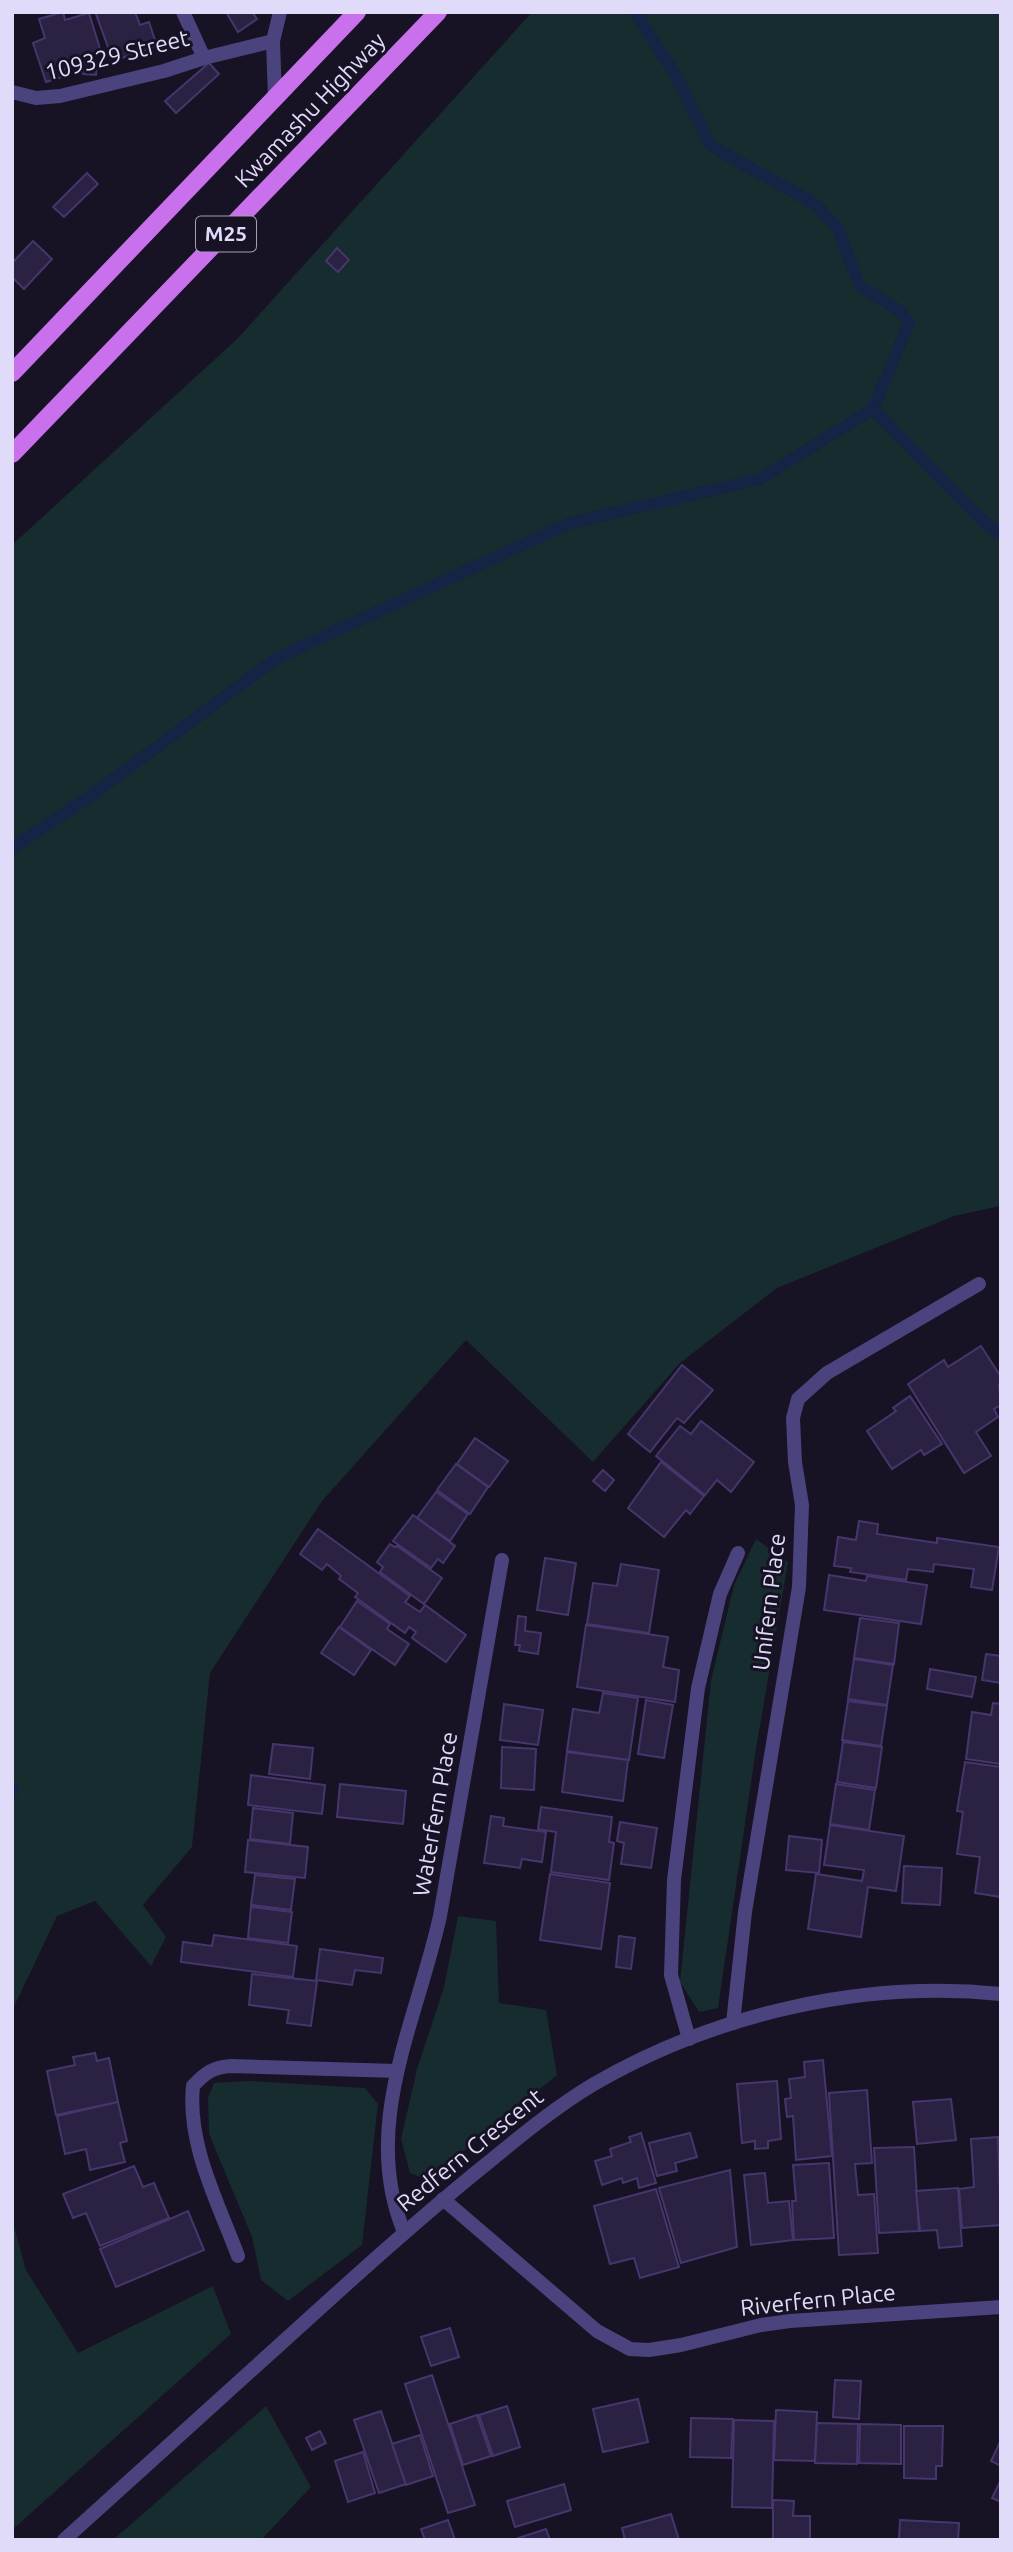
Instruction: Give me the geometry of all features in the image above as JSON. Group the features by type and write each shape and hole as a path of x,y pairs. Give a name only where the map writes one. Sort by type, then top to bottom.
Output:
{"main road":[{"name":"Kwamashu Highway","path":"12,373 357,12"},
{"name":"Kwamashu Highway","path":"12,454 438,12"}],"street":[{"path":"183,12 204,58"},
{"path":"275,99 274,41 280,12"},
{"name":"109329 Street","path":"12,92 36,98 60,96 274,41"},
{"name":"Unifern Place","path":"733,2023 745,1912 799,1587 802,1506 795,1462 793,1418 798,1399 827,1373 979,1284"},
{"path":"689,2039 671,1975 674,1880 698,1688 720,1594 738,1553"},
{"name":"Waterfern Place","path":"404,2232 395,2208 388,2175 387,2136 397,2071 431,1958 440,1916 502,1560"},
{"name":"Redfern Crescent","path":"64,2540 404,2232 540,2120 593,2085 689,2039 733,2023 801,2004 900,1992 1001,1994"},
{"path":"238,2256 200,2154 193,2124 193,2086 205,2073 218,2067 231,2066 397,2071"},
{"name":"Riverfern Place","path":"443,2199 597,2331 630,2349 649,2350 681,2345 761,2325 790,2321 1001,2307"}],"green space":[{"path":"532,12 1001,12 1001,1206 954,1216 777,1288 680,1363 593,1462 466,1340 322,1501 210,1673 192,1847 143,1905 166,1937 151,1966 95,1901 57,1916 12,2011 12,545 237,339"},
{"path":"756,1539 788,1562 756,1749 718,2008 699,2012 680,1982 711,1680 734,1585"},
{"path":"458,1916 496,1921 499,2003 546,2010 557,2075 433,2176 425,2179 410,2173 401,2139 417,2069 444,1987"},
{"path":"250,2081 365,2088 378,2104 362,2245 288,2301 261,2280 252,2237 209,2134 208,2098 214,2083"},
{"path":"12,2219 26,2270 78,2353 213,2286 231,2334 12,2530"},
{"path":"266,2406 311,2487 261,2540 113,2540"}],"building":[{"path":"63,12 65,20 89,13 101,52 76,60 78,64 64,69 66,76 46,82 33,43 45,38 39,19"},
{"path":"135,12 140,25 149,22 157,46 113,61 96,14"},
{"path":"226,12 252,12 257,19 238,32"},
{"path":"83,62 97,63 96,75 83,74"},
{"path":"209,63 219,74 176,113 165,101"},
{"path":"87,173 98,184 64,217 53,207"},
{"path":"33,241 52,259 24,289 12,277 12,263"},
{"path":"337,248 349,260 338,272 326,261"},
{"path":"981,1346 1001,1377 1001,1405 994,1409 998,1417 976,1432 991,1456 964,1473 908,1384 944,1360 948,1367"},
{"path":"682,1365 713,1390 684,1423 677,1418 650,1452 628,1434"},
{"path":"910,1396 942,1444 924,1455 921,1450 892,1469 867,1431 896,1411 893,1408"},
{"path":"701,1421 754,1462 731,1492 717,1480 705,1495 656,1456 680,1426 691,1434"},
{"path":"475,1438 508,1461 489,1487 457,1464"},
{"path":"661,1462 704,1496 690,1514 686,1510 664,1537 628,1508"},
{"path":"456,1464 488,1487 470,1514 437,1490"},
{"path":"603,1470 614,1480 605,1491 593,1481"},
{"path":"436,1492 468,1514 450,1541 417,1518"},
{"path":"413,1515 455,1546 443,1563 438,1559 431,1568 393,1541"},
{"path":"859,1521 878,1524 877,1534 937,1543 937,1538 999,1547 992,1590 971,1587 974,1569 934,1564 933,1572 908,1569 906,1580 850,1572 851,1568 834,1566 838,1537 856,1540"},
{"path":"318,1529 410,1596 405,1602 420,1612 425,1605 466,1635 446,1662 412,1638 416,1632 409,1627 405,1633 355,1597 358,1593 339,1579 341,1576 327,1564 322,1570 300,1554"},
{"path":"390,1544 397,1546 442,1578 424,1604 380,1572 383,1567 377,1562"},
{"path":"545,1558 576,1563 568,1615 537,1610"},
{"path":"621,1564 659,1570 649,1633 587,1624 593,1583 617,1586"},
{"path":"829,1575 866,1581 867,1576 927,1585 921,1624 824,1610"},
{"path":"357,1601 390,1624 387,1629 409,1644 395,1665 340,1627"},
{"path":"518,1616 526,1617 525,1631 541,1633 538,1654 519,1651 520,1645 515,1645"},
{"path":"860,1618 899,1623 894,1664 854,1658"},
{"path":"586,1625 668,1637 663,1667 679,1670 675,1702 577,1687"},
{"path":"339,1627 371,1650 354,1675 321,1653"},
{"path":"986,1654 1001,1656 1001,1683 982,1680"},
{"path":"854,1659 893,1665 887,1705 848,1699"},
{"path":"930,1669 976,1677 972,1697 927,1689"},
{"path":"603,1693 638,1698 629,1760 567,1751 573,1709 599,1713"},
{"path":"646,1700 673,1705 664,1758 638,1754"},
{"path":"848,1701 887,1706 881,1746 842,1740"},
{"path":"993,1703 1001,1704 1001,1764 966,1759 972,1712 991,1715"},
{"path":"504,1704 543,1710 538,1745 500,1740"},
{"path":"843,1742 882,1747 876,1788 837,1782"},
{"path":"273,1744 313,1748 310,1779 269,1774"},
{"path":"502,1747 536,1749 534,1790 501,1788"},
{"path":"567,1752 628,1760 623,1801 562,1792"},
{"path":"965,1762 1001,1767 1001,1897 975,1893 980,1857 957,1854 963,1812 957,1811"},
{"path":"251,1775 325,1785 322,1814 248,1805"},
{"path":"340,1784 406,1791 403,1824 337,1817"},
{"path":"836,1784 875,1790 869,1830 830,1824"},
{"path":"541,1807 612,1817 609,1842 614,1843 609,1880 551,1872 556,1832 538,1829"},
{"path":"253,1808 293,1813 290,1844 250,1839"},
{"path":"491,1816 504,1818 503,1826 546,1832 542,1862 522,1859 520,1868 484,1863"},
{"path":"620,1822 657,1828 651,1868 621,1864 624,1843 617,1841"},
{"path":"830,1825 904,1836 896,1891 868,1887 861,1937 808,1929 816,1874 862,1881 864,1870 824,1865"},
{"path":"789,1836 822,1840 819,1873 786,1870"},
{"path":"248,1840 308,1847 305,1878 245,1872"},
{"path":"904,1866 942,1868 940,1905 902,1903"},
{"path":"550,1874 610,1883 601,1949 540,1940"},
{"path":"255,1875 295,1879 291,1910 251,1905"},
{"path":"251,1907 292,1912 288,1943 248,1938"},
{"path":"214,1935 297,1946 293,1977 181,1962 183,1942 212,1946"},
{"path":"619,1936 635,1938 631,1969 616,1967"},
{"path":"320,1949 383,1958 381,1973 355,1970 352,1985 316,1980"},
{"path":"252,1974 317,1981 311,2026 287,2023 289,2010 249,2005"},
{"path":"95,2053 97,2061 109,2058 118,2102 56,2115 47,2071 75,2065 73,2057"},
{"path":"823,2060 832,2156 796,2160 793,2116 787,2117 785,2099 791,2098 789,2079 805,2077 804,2062"},
{"path":"777,2081 781,2139 768,2141 768,2148 755,2149 755,2141 742,2143 737,2084"},
{"path":"867,2090 872,2163 855,2164 858,2195 874,2194 878,2253 839,2255 829,2093"},
{"path":"951,2099 956,2140 917,2144 913,2102"},
{"path":"118,2102 127,2141 120,2143 125,2162 90,2170 86,2149 65,2154 57,2116"},
{"path":"641,2133 656,2183 639,2188 637,2178 623,2183 622,2178 602,2185 595,2161 612,2156 610,2149 631,2142 629,2137"},
{"path":"690,2133 697,2157 675,2163 677,2171 657,2176 649,2143"},
{"path":"998,2137 1001,2225 962,2228 959,2189 974,2187 971,2139"},
{"path":"914,2147 919,2231 879,2233 874,2148"},
{"path":"829,2163 834,2238 794,2240 792,2201 796,2201 793,2165"},
{"path":"134,2166 143,2187 154,2183 169,2218 100,2246 86,2213 73,2218 63,2194"},
{"path":"730,2170 737,2247 681,2263 659,2188"},
{"path":"765,2173 768,2203 789,2201 793,2240 751,2245 744,2175"},
{"path":"958,2188 962,2246 939,2248 937,2230 920,2231 916,2191"},
{"path":"656,2189 679,2267 640,2278 634,2258 610,2264 594,2206"},
{"path":"188,2211 204,2250 116,2287 100,2249"},
{"path":"450,2328 459,2357 431,2366 421,2337"},
{"path":"432,2375 475,2505 448,2513 405,2384"},
{"path":"835,2380 861,2381 859,2419 833,2417"},
{"path":"638,2399 648,2442 603,2452 593,2409"},
{"path":"507,2406 520,2447 493,2456 479,2415"},
{"path":"776,2410 817,2412 815,2461 774,2460"},
{"path":"381,2411 406,2484 379,2493 354,2420"},
{"path":"477,2415 491,2456 463,2465 450,2424"},
{"path":"691,2418 733,2419 731,2458 690,2457"},
{"path":"734,2420 774,2421 772,2508 732,2507"},
{"path":"817,2423 858,2424 857,2464 815,2463"},
{"path":"860,2424 901,2425 901,2464 859,2463"},
{"path":"904,2426 943,2426 942,2466 936,2466 936,2479 904,2478"},
{"path":"320,2431 326,2443 312,2450 306,2438"},
{"path":"420,2435 433,2476 406,2485 392,2444"},
{"path":"1001,2440 1001,2466 991,2461"},
{"path":"363,2452 375,2493 348,2502 335,2461"},
{"path":"1001,2480 1001,2502 992,2498"},
{"path":"564,2484 571,2510 515,2527 507,2501"},
{"path":"773,2500 794,2501 793,2516 810,2516 810,2540 773,2540"},
{"path":"671,2514 679,2540 625,2540 622,2528"},
{"path":"448,2520 455,2540 425,2540 421,2529"},
{"path":"900,2520 959,2523 958,2540 899,2540"},
{"path":"546,2529 550,2540 518,2538"}],"waterway":[{"path":"635,12 675,74 711,146 815,204 837,227 860,286 900,311 909,323 873,409"},
{"path":"12,848 89,797 277,658 570,523 760,479 873,409 1001,536"}]}
